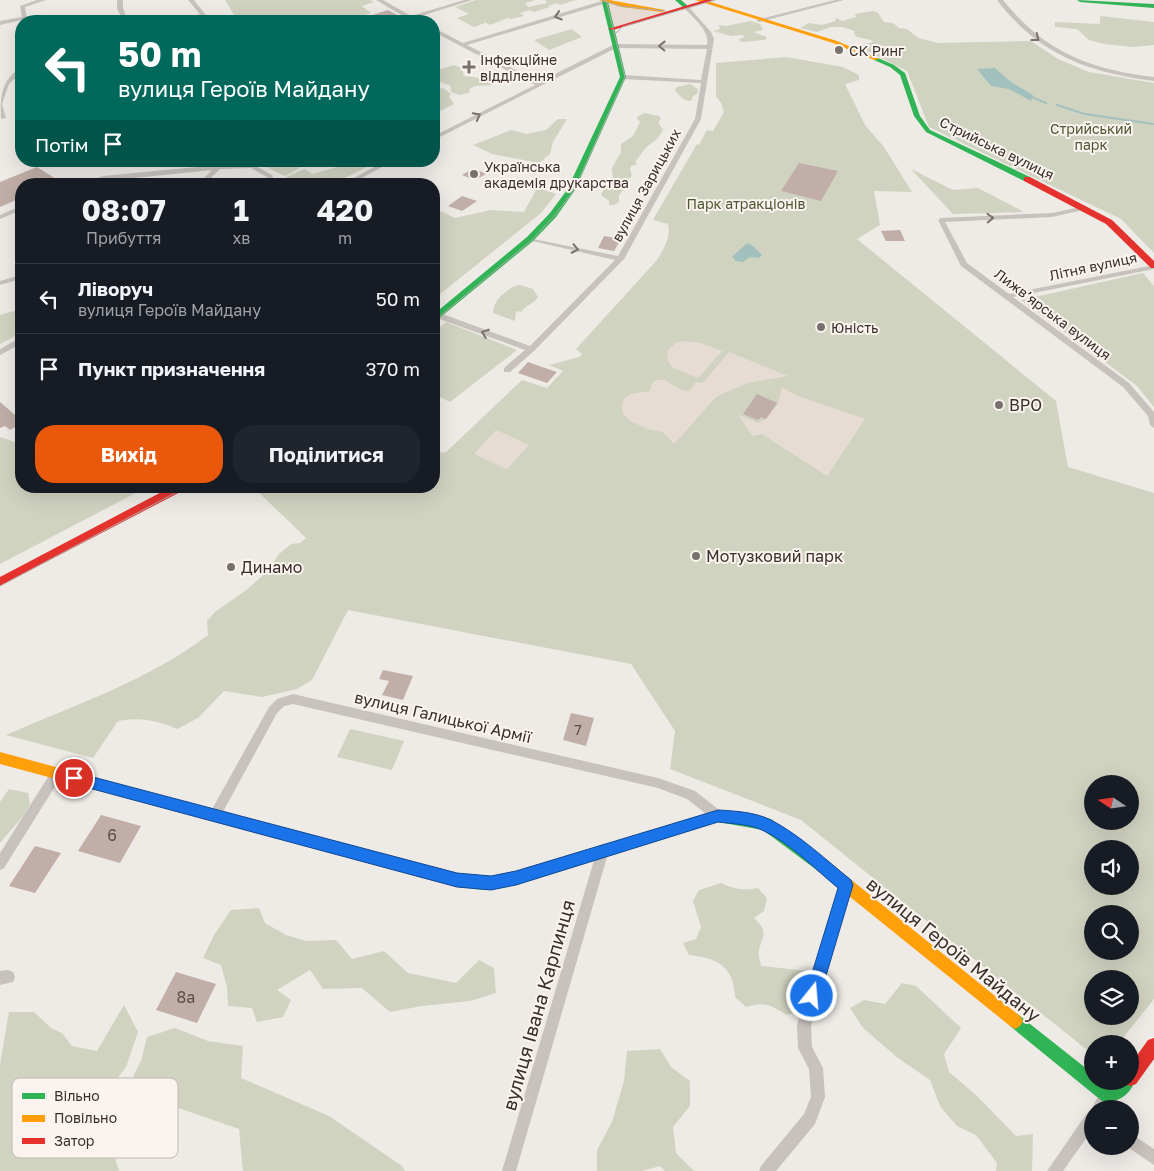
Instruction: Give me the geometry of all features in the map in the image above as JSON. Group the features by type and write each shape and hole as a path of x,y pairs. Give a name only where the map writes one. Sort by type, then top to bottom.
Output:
{"main road":[{"path":"1080,0 1154,6"},
{"path":"440,313 530,239 553,215 571,190 623,77 604,1 669,11"},
{"name":"Стрийська вулиця","path":"704,1 835,42 892,66 903,74 917,116 928,131 1085,208 1109,222 1154,266"},
{"path":"611,29 669,11 682,4 704,1"},
{"path":"0,582 169,493"},
{"name":"вулиця Героїв Майдану","path":"0,758 457,880 491,883 718,816 766,824 794,843 1108,1096"},
{"path":"1139,1066 1154,1046"},
{"path":"1108,1096 1121,1090"}],"street":[{"path":"25,15 22,7 24,5 42,0"},
{"path":"120,0 120,8 123,15"},
{"path":"191,0 202,15"},
{"path":"379,0 405,15"},
{"path":"420,15 469,0"},
{"path":"760,20 841,0"},
{"path":"461,45 604,1"},
{"path":"1001,1 1018,23 1059,54 1098,69 1154,79"},
{"name":"вулиця Зарицьких","path":"507,370 531,349 620,259 698,119 711,39 709,33 682,4"},
{"path":"0,23 15,21"},
{"path":"440,33 538,84"},
{"path":"440,135 615,46 709,47"},
{"path":"3,118 0,104 6,83 15,75"},
{"path":"623,77 704,82"},
{"path":"103,178 218,167"},
{"path":"207,178 218,167"},
{"path":"254,167 270,178"},
{"path":"357,178 379,167"},
{"name":"Лижвʼярська вулиця","path":"1085,208 1052,215 941,220 964,264 1126,385 1152,415 1154,425"},
{"path":"0,217 15,211"},
{"path":"530,239 620,259"},
{"name":"Літня вулиця","path":"1008,296 1154,266"},
{"path":"0,283 15,279"},
{"path":"440,317 531,349"},
{"path":"0,352 15,344"},
{"name":"вулиця Галицької Армії","path":"215,816 274,710 281,702 293,699 658,783 691,795 718,816"},
{"path":"0,864 57,773"},
{"name":"вулиця Івана Карпинця","path":"509,1171 603,850"},
{"path":"766,1171 810,1118 818,1097 816,1068 806,1048 804,1025 846,885"},
{"path":"1105,1100 1108,1096"},
{"path":"1054,1171 1084,1129"},
{"path":"1139,1147 1154,1158"}],"green space":[{"path":"225,0 370,0 374,2 362,6 371,13 364,15 234,15"},
{"path":"476,0 533,0 525,3 528,7 547,3 545,0 576,0 560,5 557,3 534,12 530,10 520,13 524,16 508,18 490,25 483,21 485,23 474,27 457,18 469,14 455,7"},
{"name":"Стрийський парк","path":"873,11 878,13 884,22 893,23 899,28 907,29 918,38 938,43 1031,41 1058,59 1089,72 1154,83 1154,253 1121,219 929,127 907,71 857,46 873,42 871,40 857,37 854,34 855,31 842,27 831,27 817,32 800,28 809,23 822,25 835,21 836,18 842,21 857,17 854,14"},
{"path":"1100,16 1154,22 1154,45 1133,47 1104,44 1089,40 1077,29 1055,27 1055,22 1100,24"},
{"path":"750,21 760,24 763,30 753,32 767,37 765,40 742,42 738,40 744,37 743,35 731,36 713,31 720,29 719,25 726,26"},
{"path":"572,29 582,37 549,50 534,40"},
{"name":"Парк атракціонів","path":"786,57 843,67 859,75 859,80 845,84 865,125 884,147 912,192 874,191 880,225 857,239 1056,401 1068,467 1154,493 1154,999 1139,1018 1139,970 1084,970 1084,1025 1133,1025 1125,1035 1084,1035 1084,1048 801,820 670,769 675,731 631,664 348,610 312,680 297,689 262,697 224,691 198,718 177,729 148,720 118,721 93,758 6,735 136,679 161,666 208,635 207,621 215,612 245,591 269,570 278,555 291,544 300,543 306,538 259,493 440,493 440,453 445,453 522,380 547,388 563,371 549,365 579,357 582,354 576,349 657,260 668,238 669,229 668,224 654,220 654,218 697,144 699,145 707,130 713,131 724,112 716,96 716,63"},
{"path":"454,65 462,68 464,76 488,81 495,85 476,86 470,88 469,93 459,95 451,92 450,85 440,82 440,69"},
{"path":"690,84 698,89 697,94 693,96 691,101 688,101 675,90 677,87"},
{"path":"443,88 451,94 449,97 454,104 440,111 440,89"},
{"path":"645,113 659,116 661,119 658,122 663,130 642,153 636,161 636,165 631,166 632,176 625,182 625,188 619,195 619,202 609,205 609,201 601,195 613,179 612,168 621,152 621,144 633,136 640,122 637,119 638,116"},
{"path":"558,119 567,119 553,142 550,154 539,163 492,154 473,145 511,130 527,134 546,130"},
{"path":"266,167 300,168 285,176"},
{"path":"337,167 366,167 343,178 284,178 304,169 313,174"},
{"path":"911,169 953,190 978,188 1024,212 953,214"},
{"path":"543,177 542,189 556,194 541,213 440,294 440,211 455,218 491,210 524,212"},
{"path":"1143,273 1154,286 1154,407 1136,385 1021,300"},
{"path":"520,285 533,289 538,297 521,312 516,311 515,321 493,313 493,308 498,299 511,288"},
{"path":"15,311 15,336 0,344 0,315"},
{"path":"446,322 517,350 450,402 440,397 440,328"},
{"path":"0,437 15,442 15,493 136,493 0,564"},
{"path":"350,729 404,741 392,770 337,757"},
{"path":"9,789 28,793 30,804 24,815 0,843 0,802"},
{"path":"721,883 739,889 758,888 767,898 764,911 754,918 762,927 764,933 759,952 761,966 808,971 808,992 800,1011 787,1015 763,1004 746,1007 735,997 731,978 722,965 708,958 689,955 683,943 696,939 701,927 693,901 699,890"},
{"path":"259,908 265,923 286,935 306,941 336,940 352,959 384,951 408,973 456,983 479,960 494,968 496,993 470,1001 422,1006 390,1012 362,988 323,989 310,970 277,990 291,1000 283,1017 257,1022 252,1008 228,1006 227,987 221,965 203,958 214,935 231,910"},
{"path":"902,983 916,986 961,1028 944,1054 949,1072 976,1095 1016,1136 1033,1134 1032,1171 996,1171 997,1163 976,1135 957,1126 940,1106 930,1080 898,1058 863,1028 850,1008 864,1000 885,1004"},
{"path":"124,1005 138,1032 126,1067 117,1078 12,1078 12,1158 115,1158 119,1171 0,1171 0,1065 9,1012 34,1012 51,1028 62,1033 72,1046 97,1051"},
{"path":"175,1028 208,1041 243,1046 241,1078 329,1116 402,1166 405,1171 243,1171 239,1129 178,1108 178,1078 132,1078 141,1061 147,1037"},
{"path":"660,1049 671,1067 690,1081 690,1106 673,1127 676,1153 694,1171 665,1171 660,1166 642,1171 597,1171 597,1150 612,1122 624,1081 627,1051"}],"shaded area":[{"path":"605,2 636,8 669,11 611,29"},
{"path":"685,341 701,343 722,351 698,378 672,367 668,360 667,352 675,343"},
{"path":"729,352 788,376 747,383 716,397 674,444 663,432 647,429 629,420 623,413 624,399 631,394 650,391 652,384 656,380 664,380 684,391 690,391 696,382 703,383"},
{"path":"782,387 795,395 865,419 827,476 762,434 752,436 739,415 758,423 766,419 778,404"},
{"path":"496,430 529,445 507,469 474,454"}],"water":[{"path":"995,68 1011,82 1033,95 1031,101 1009,89 991,86 977,69"},
{"path":"747,243 762,255 759,258 750,257 743,262 736,261 732,257"}],"building":[{"path":"388,10 397,15 372,15"},
{"path":"799,163 838,171 821,201 781,191"},
{"path":"37,167 54,178 15,178 15,201 0,207 0,182"},
{"name":"Українська академія друкарства","path":"474,168 486,174 475,180 462,175"},
{"path":"462,196 477,201 462,211 448,206"},
{"path":"900,230 905,241 886,241 881,231"},
{"path":"604,236 621,239 614,251 598,248"},
{"path":"528,362 557,372 547,383 518,373"},
{"path":"757,394 777,403 766,419 761,417 758,420 743,414"},
{"path":"0,402 15,415 15,427 10,430 5,426 0,428"},
{"path":"383,670 413,676 403,700 382,695 389,681 379,679"},
{"path":"571,713 594,718 586,746 563,740"},
{"path":"101,815 141,826 120,863 78,851"},
{"path":"35,846 61,853 35,893 9,886"},
{"path":"176,972 216,984 197,1023 156,1010"}],"waterway":[{"path":"1027,95 1046,103"},
{"path":"1057,105 1085,114 1153,124"}],"tram line":[{"path":"602,0 606,1"},
{"path":"615,34 622,27 715,0"},
{"path":"606,1 620,6 665,11"},
{"path":"606,1 615,34"},
{"path":"440,316 532,240 555,215 574,190 625,77 615,34"},
{"path":"0,586 175,493"}],"traffic: fast":[{"path":"678,0 686,7"},
{"path":"1080,0 1154,6"},
{"path":"440,313 530,239 553,215 571,190 623,77 605,2"},
{"path":"876,59 892,66 903,74 917,116 928,131 1027,179"},
{"path":"469,881 491,883 516,878 718,816 766,824 823,866"},
{"path":"1015,1021 1084,1076"},
{"path":"1102,1090 1108,1095 1120,1090"}],"traffic: slow":[{"path":"602,0 622,5 662,10"},
{"path":"698,0 835,42 876,59"},
{"path":"0,758 182,807"},
{"path":"823,866 1015,1021"}],"traffic: jam":[{"path":"611,29 711,0"},
{"path":"1027,179 1109,222 1154,266"},
{"path":"0,582 169,493"},
{"path":"182,807 457,880 469,881"},
{"path":"1139,1066 1154,1046"}],"place":[{"name":"СК Ринг","path":"839,50"},
{"name":"Інфекційне відділення","path":"469,67"},
{"name":"Українська академія друкарства","path":"474,174"},
{"name":"Юність","path":"821,327"},
{"name":"ВРО","path":"999,405"},
{"name":"Мотузковий парк","path":"696,556"},
{"name":"Динамо","path":"231,567"}],"route":[{"path":"74,778 457,880 491,883 516,878 718,816 766,824 794,843 846,885 812,996"}]}
